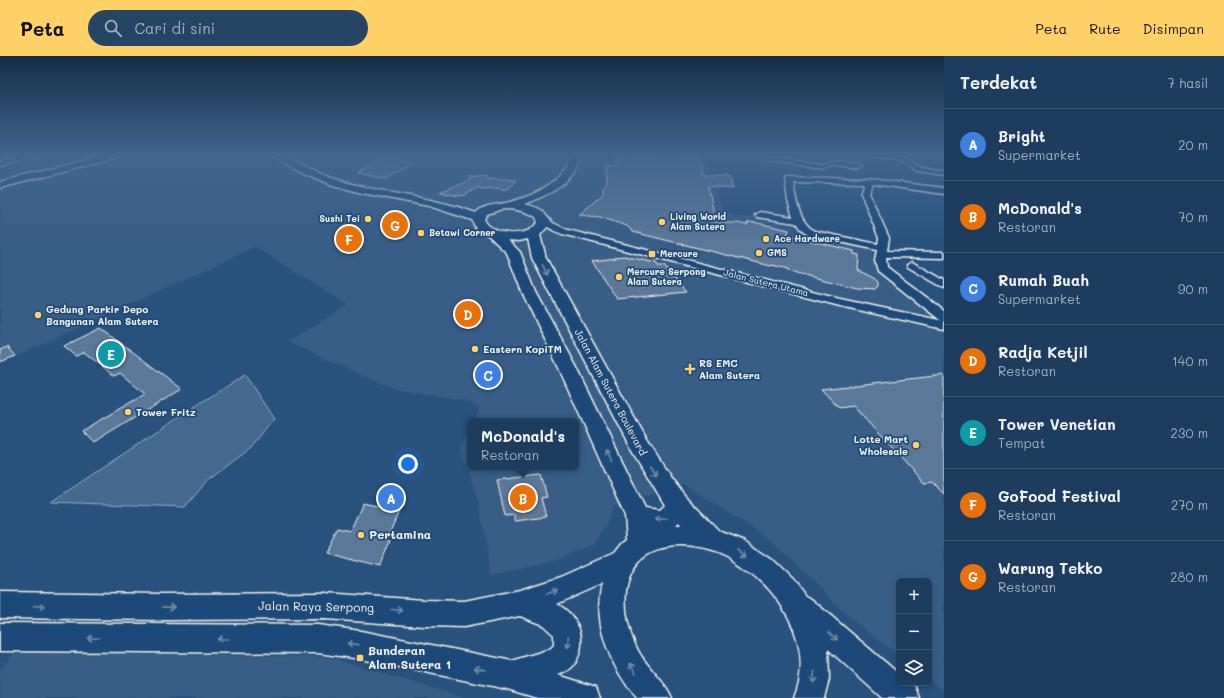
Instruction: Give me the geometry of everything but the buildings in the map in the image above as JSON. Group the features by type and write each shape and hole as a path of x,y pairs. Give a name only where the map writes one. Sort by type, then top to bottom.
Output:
{"main road":[{"path":"344,185 458,210 477,218"},
{"path":"477,218 485,210 510,206 527,200 543,193 555,185"},
{"path":"540,215 569,185"},
{"path":"458,210 527,200"},
{"path":"494,234 514,237 534,233 544,224 540,215 525,208 510,206"},
{"path":"477,218 477,223 480,227 494,234 513,252 529,292 556,342 637,516 631,554 613,584 611,611 618,640 634,671 658,698"},
{"name":"Jalan Alam Sutera Boulevard","path":"534,233 539,258 651,467 678,506 711,538"},
{"path":"637,516 649,520 664,520 672,516 678,506"},
{"name":"Jalan Raya Serpong","path":"0,604 162,607 325,606 424,613 464,614 520,603 563,588 631,554 655,538 672,534 691,534 711,538"},
{"path":"711,538 734,548 756,561 776,579 794,601 904,698"},
{"path":"794,601 809,630 816,661 813,690 809,698"},
{"path":"514,675 561,659 568,650 569,636 563,624 554,616 520,603"},
{"path":"0,637 318,639 361,645 514,675 585,698"}],"street":[{"path":"789,185 791,203 806,231 882,251 944,255"},
{"path":"868,185 865,194 884,238 880,264 882,269 944,317"},
{"path":"903,185 944,191"},
{"path":"933,189 933,200"},
{"name":"Jalan Sutera Utama","path":"540,215 550,224 565,232 840,302 944,325"},
{"path":"760,215 800,221"},
{"name":"Jalan Sutera Utama","path":"534,233 565,232"},
{"path":"912,265 944,285"},
{"path":"932,277 944,276"}],"shaded area":[{"path":"0,185 735,185 736,189 716,188 723,211 739,217 757,216 793,221 796,231 876,248 875,259 879,270 944,317 944,691 932,681 932,578 896,578 896,654 852,620 771,540 683,484 613,507 607,524 594,545 554,562 491,575 479,504 468,470 579,470 579,418 476,418 479,408 467,401 392,388 287,342 348,305 255,247 0,364"},
{"path":"245,375 274,419 251,448 208,480 185,507 51,502 194,407"},
{"path":"467,436 467,466 461,447"},
{"path":"15,651 328,657 465,698 0,698 0,670"}],"place":[{"name":"Sushi Tei","path":"368,219"},
{"name":"Living World Alam Sutera","path":"662,222"},
{"name":"Warung Tekko","path":"395,225"},
{"name":"Betawi Corner","path":"421,233"},
{"name":"GoFood Festival","path":"349,239"},
{"name":"Ace Hardware","path":"766,239"},
{"name":"GMS","path":"759,253"},
{"name":"Mercure","path":"652,254"},
{"name":"Mercure Serpong Alam Sutera","path":"619,277"},
{"name":"Radja Ketjil","path":"468,314"},
{"name":"Gedung Parkir Depo Bangunan Alam Sutera","path":"38,315"},
{"name":"Eastern KopiTM","path":"475,349"},
{"name":"Tower Venetian","path":"111,354"},
{"name":"RS EMC Alam Sutera","path":"690,369"},
{"name":"Rumah Buah","path":"488,375"},
{"name":"Tower Fritz","path":"128,412"},
{"name":"Lotte Mart Wholesale","path":"916,445"},
{"name":"Bright","path":"391,498"},
{"name":"McDonald's","path":"523,498"},
{"name":"Pertamina","path":"361,535"},
{"name":"Bunderan Alam Sutera 1","path":"360,658"}]}
